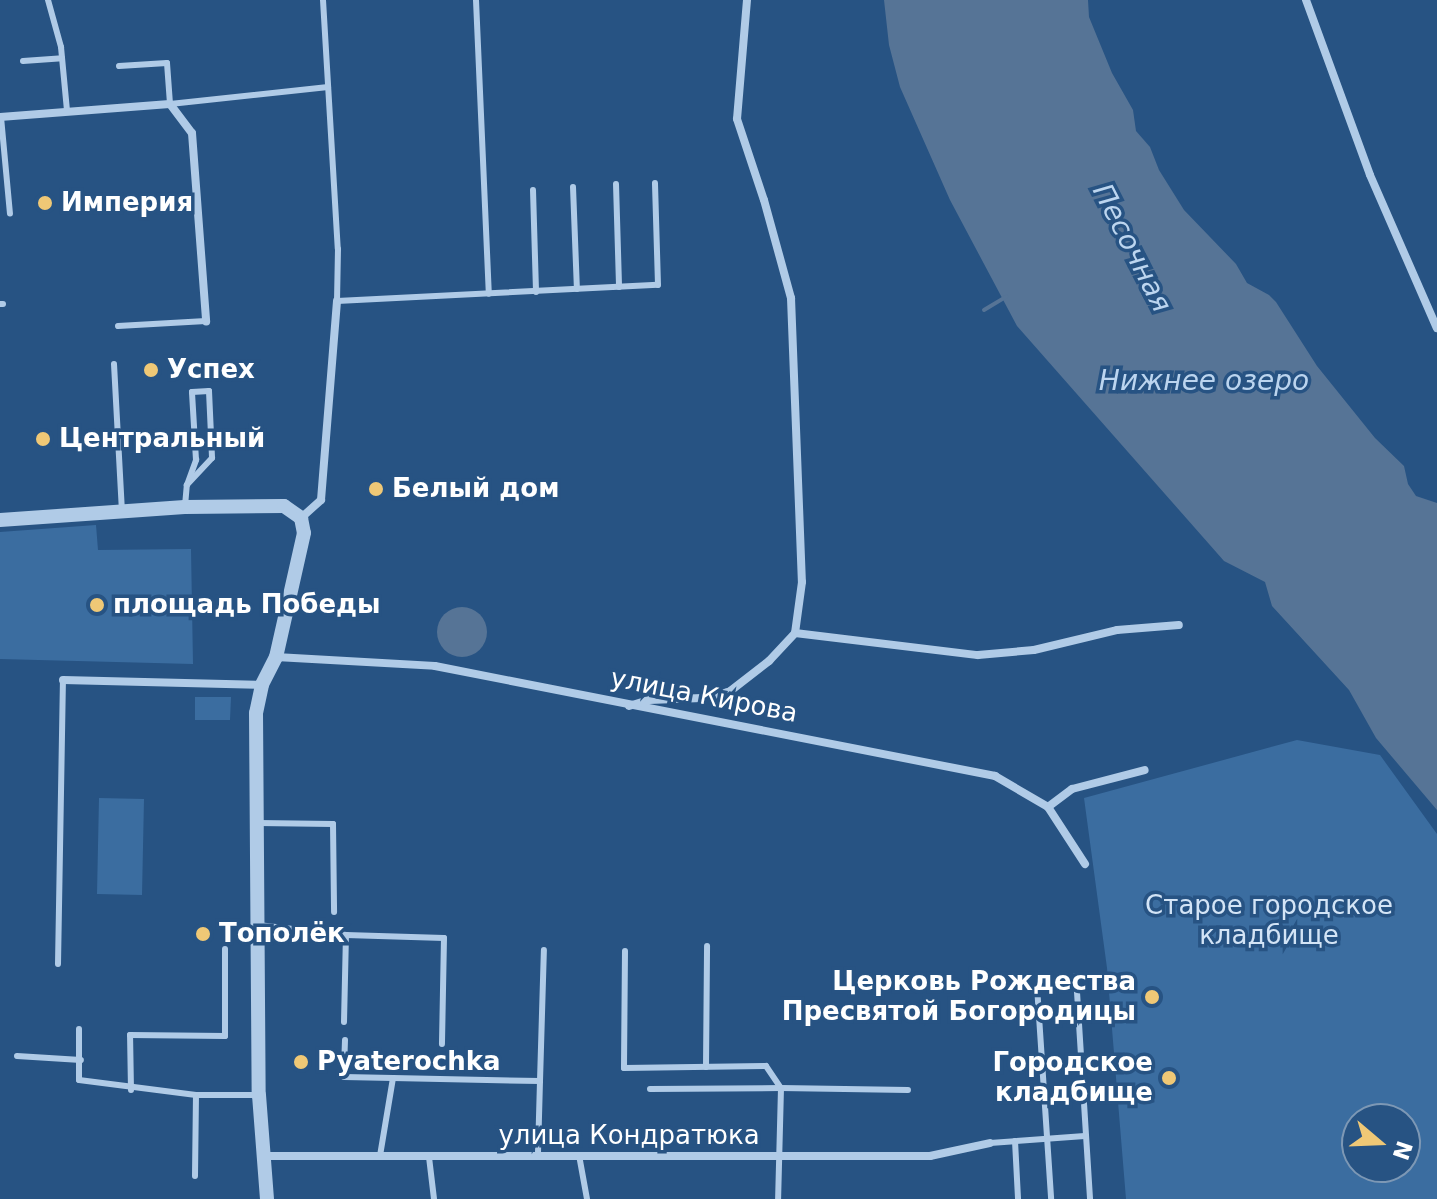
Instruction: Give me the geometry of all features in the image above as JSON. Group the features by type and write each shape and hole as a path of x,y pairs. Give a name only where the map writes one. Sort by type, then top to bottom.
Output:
{"street":[{"path":"628,707 649,700 717,697 729,692 769,661 795,633 802,582 791,298 764,200 737,119 747,0"},
{"path":"1306,0 1370,175 1437,328"},
{"path":"0,117 170,104 192,133 206,321"},
{"path":"301,518 321,500 337,301"},
{"path":"0,520 185,507 284,506 301,518 304,533 276,657 262,685 256,713 259,1095 267,1199"},
{"path":"795,633 978,655 1034,650 1117,630 1179,625"},
{"name":"улица Кирова","path":"276,657 435,666 520,681 628,707 995,776 1048,807 1085,864"},
{"path":"63,680 262,685"},
{"path":"1048,807 1072,789 1145,770"},
{"name":"улица Кондратюка","path":"266,1156 930,1156 990,1143"}],"lane":[{"path":"48,0 62,58 67,111"},
{"path":"323,0 338,249 337,301 658,285 655,183"},
{"path":"476,0 489,294"},
{"path":"23,61 62,58"},
{"path":"119,66 167,63 170,104 328,87"},
{"path":"0,117 10,214"},
{"path":"616,184 619,287"},
{"path":"573,187 577,289"},
{"path":"533,190 536,292"},
{"path":"118,326 206,321"},
{"path":"114,364 122,511"},
{"path":"185,507 187,485 196,460 192,392 209,391 212,458 187,485"},
{"path":"58,964 63,680"},
{"path":"258,823 333,824 334,912"},
{"path":"256,925 346,935 444,938 442,1044"},
{"path":"344,1022 346,935"},
{"path":"706,1067 707,946"},
{"path":"131,1090 130,1035 225,1036 225,949"},
{"path":"538,1154 544,950"},
{"path":"625,951 624,1068 766,1066 781,1088 778,1199"},
{"path":"1076,976 1090,1199"},
{"path":"1037,986 1051,1199"},
{"path":"79,1029 79,1080 131,1090 196,1095 259,1095"},
{"path":"345,1040 344,1077 540,1081"},
{"path":"17,1056 81,1060"},
{"path":"380,1156 393,1078"},
{"path":"650,1089 908,1090"},
{"path":"195,1176 196,1095"},
{"path":"990,1143 1085,1136"},
{"path":"1015,1141 1018,1199"},
{"path":"579,1154 587,1199"},
{"path":"429,1157 434,1199"}],"green space":[{"name":"площадь Победы","path":"96,525 98,550 191,549 193,664 0,659 0,532"},
{"path":"195,697 231,697 230,720 195,720"},
{"name":"Старое городское кладбище","path":"1297,740 1380,755 1437,834 1437,1199 1126,1199 1107,968 1084,798"},
{"path":"99,798 144,799 142,895 97,894"}],"water":[{"name":"Нижнее озеро","path":"884,0 1088,0 1089,17 1112,73 1133,110 1136,131 1150,147 1159,170 1184,210 1236,264 1247,283 1276,302 1317,366 1375,438 1404,466 1408,484 1416,496 1437,503 1437,810 1376,738 1349,690 1272,606 1265,582 1224,561 1017,326 950,200 900,87 889,45"},
{"path":"462,607 480,614 487,632 480,650 462,657 444,650 437,632 444,614"}],"waterway":[{"path":"984,310 1006,297"}],"place":[{"name":"Империя","path":"45,203"},
{"name":"Успех","path":"151,370"},
{"name":"Центральный","path":"43,439"},
{"name":"Белый дом","path":"376,489"},
{"name":"площадь Победы","path":"97,605"},
{"name":"Тополёк","path":"203,934"},
{"name":"Церковь Рождества Пресвятой Богородицы","path":"1152,997"},
{"name":"Pyaterochka","path":"301,1062"},
{"name":"Городское кладбище","path":"1169,1078"}],"water label":[{"name":"Песочная","path":"1132,248"}]}
